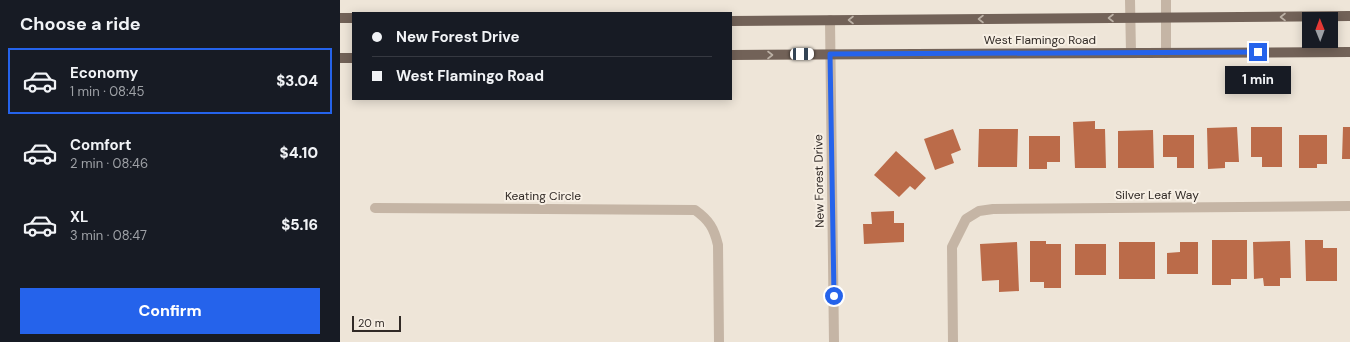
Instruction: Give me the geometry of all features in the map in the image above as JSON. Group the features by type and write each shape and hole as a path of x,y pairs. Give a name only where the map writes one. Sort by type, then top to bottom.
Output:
{"main road":[{"name":"West Flamingo Road","path":"732,20 1350,16"},
{"path":"340,18 352,18"},
{"name":"West Flamingo Road","path":"732,55 1350,52"},
{"path":"340,58 352,58"}],"street":[{"path":"1130,0 1131,53"},
{"path":"1166,0 1166,53"},
{"name":"New Forest Drive","path":"830,20 834,342"},
{"name":"Silver Leaf Way","path":"953,342 952,247 966,219 980,211 993,209 1350,206"},
{"name":"Keating Circle","path":"375,208 695,210 707,218 715,230 718,245 719,342"}],"building":[{"path":"1095,121 1095,129 1105,129 1106,168 1075,168 1073,122"},
{"path":"1237,127 1239,162 1225,162 1225,168 1208,169 1207,128"},
{"path":"1251,127 1282,127 1282,167 1262,167 1262,157 1251,157"},
{"path":"1343,127 1350,127 1350,159 1342,159"},
{"path":"953,129 961,150 951,154 954,163 935,170 924,139"},
{"path":"979,129 1018,129 1017,167 978,167"},
{"path":"1153,130 1154,168 1118,168 1118,131"},
{"path":"1163,135 1194,135 1194,168 1177,168 1177,157 1163,157"},
{"path":"1299,135 1327,135 1327,164 1317,164 1317,168 1299,168"},
{"path":"1029,136 1060,136 1060,162 1047,162 1047,169 1029,169"},
{"path":"896,151 926,178 915,190 910,186 899,197 874,175"},
{"path":"894,211 894,223 904,223 904,242 864,244 863,224 872,224 871,212"},
{"path":"1212,240 1247,240 1247,279 1231,279 1231,285 1212,285"},
{"path":"1305,240 1323,240 1323,248 1337,248 1337,281 1306,281"},
{"path":"1030,241 1046,241 1046,244 1061,244 1061,288 1044,288 1044,282 1030,282"},
{"path":"1290,241 1291,278 1280,278 1280,286 1264,286 1263,278 1254,279 1253,242"},
{"path":"1017,242 1019,291 999,292 999,280 982,281 980,244"},
{"path":"1119,242 1155,242 1155,279 1119,279"},
{"path":"1180,242 1198,242 1198,274 1167,274 1167,253 1180,252"},
{"path":"1075,244 1106,244 1106,275 1075,275"}],"route":[{"path":"834,296 830,54 1258,52"}]}
